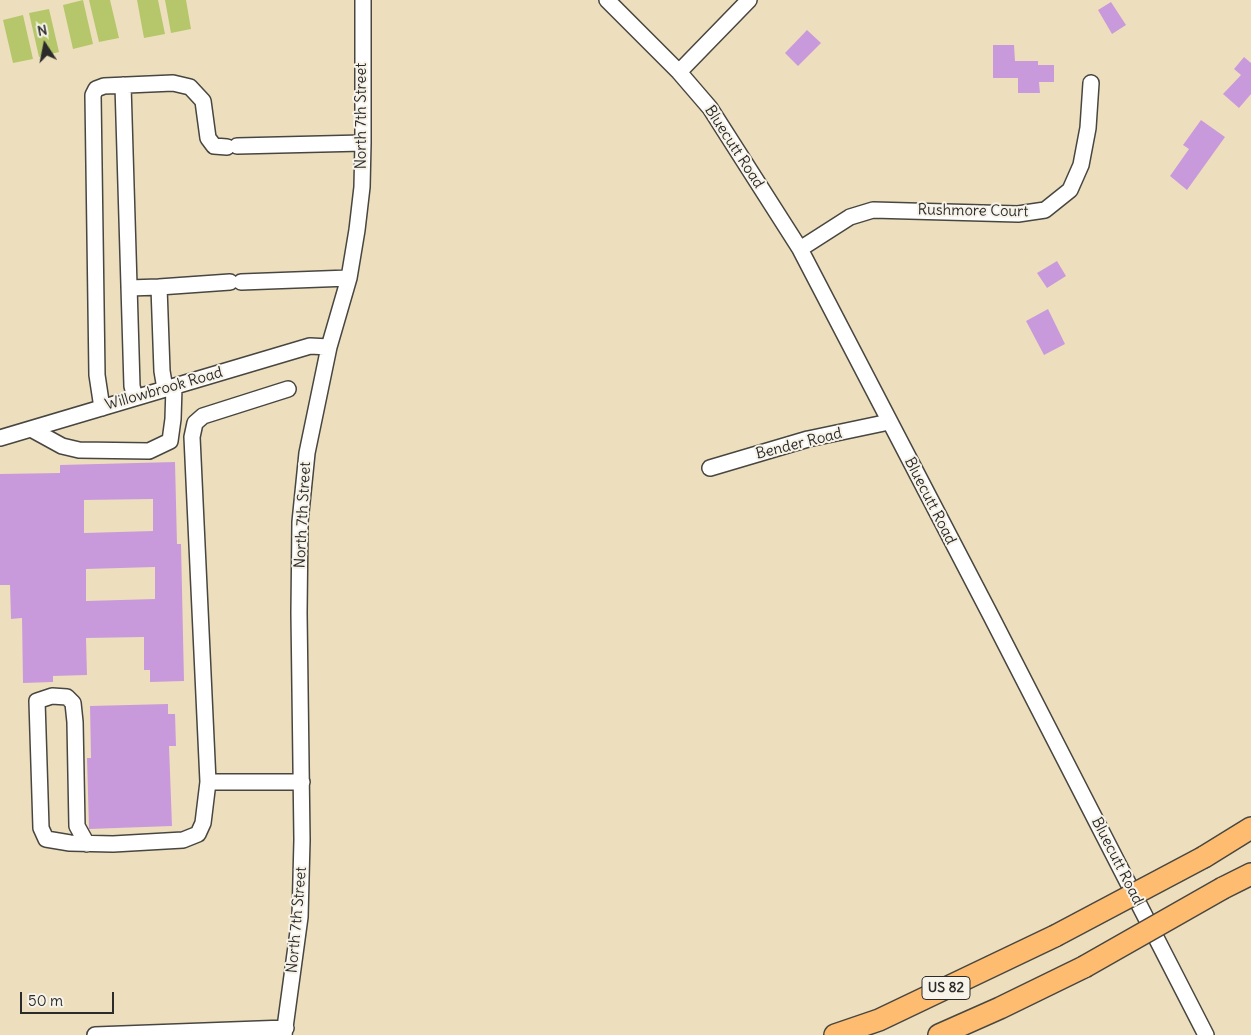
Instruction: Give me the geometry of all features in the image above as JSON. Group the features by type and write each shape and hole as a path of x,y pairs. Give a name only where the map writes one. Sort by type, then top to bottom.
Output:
{"highway":[{"path":"1204,857 1251,828"},
{"name":"US 82","path":"835,1035 879,1020 1055,936 1251,832"},
{"name":"US 82","path":"938,1035 1000,1008 1084,967 1223,888 1251,875"}],"street":[{"name":"North 7th Street","path":"285,1031 300,917 302,782 299,613 300,522 307,452 329,347 349,278 357,230 362,187 363,0"},
{"name":"Bluecutt Road","path":"607,0 679,72 710,108 800,249 1206,1035"},
{"path":"679,72 749,0"},
{"path":"102,408 97,375 93,95 96,89 104,86 173,83 190,87 203,101 208,138 214,146 363,143"},
{"name":"Rushmore Court","path":"800,249 850,217 873,210 1018,214 1045,210 1070,190 1081,165 1088,128 1091,83"},
{"path":"123,85 132,386 135,398"},
{"path":"129,288 349,278"},
{"path":"30,429 62,446 79,450 148,450 170,441 173,419 169,388 162,371 160,287"},
{"name":"Willowbrook Road","path":"0,438 310,346 329,347"},
{"path":"87,844 77,826 73,704 67,698 52,696 37,701 40,828 46,839 70,843 87,844 112,844 183,840 198,834 204,823 208,782 192,437 195,423 203,416 288,389"},
{"name":"Bender Road","path":"710,468 808,439 889,422"},
{"path":"208,782 302,782"},
{"path":"95,1035 285,1031"}],"green space":[{"path":"83,0 93,44 73,49 63,5"},
{"path":"89,0 110,0 119,38 99,42"},
{"path":"137,0 158,0 165,34 144,38"},
{"path":"165,0 186,0 191,29 171,33"},
{"path":"49,9 59,52 39,57 29,13"},
{"path":"23,15 33,59 13,63 3,20"}],"building":[{"path":"1111,2 1126,25 1112,34 1098,10"},
{"path":"807,30 821,43 798,66 785,53"},
{"path":"993,45 1014,45 1015,61 1038,61 1038,65 1054,65 1054,82 1039,82 1040,93 1018,93 1018,78 993,78"},
{"path":"1244,57 1251,63 1251,94 1239,108 1223,94 1241,75 1234,69"},
{"path":"1201,120 1225,137 1187,190 1170,176 1189,149 1183,145"},
{"path":"1057,261 1066,276 1047,288 1037,273"},
{"path":"1048,309 1065,344 1044,355 1026,321"},
{"path":"175,462 177,544 181,544 184,681 150,682 150,670 144,670 144,637 86,638 87,675 53,676 53,682 23,683 22,618 11,619 10,585 0,585 0,474 60,473 60,465","holes":["153,499 153,531 84,533 84,500","155,567 155,599 86,601 86,569"]},
{"path":"168,704 168,714 175,714 176,746 169,746 172,826 89,829 87,758 91,758 90,706"}]}
